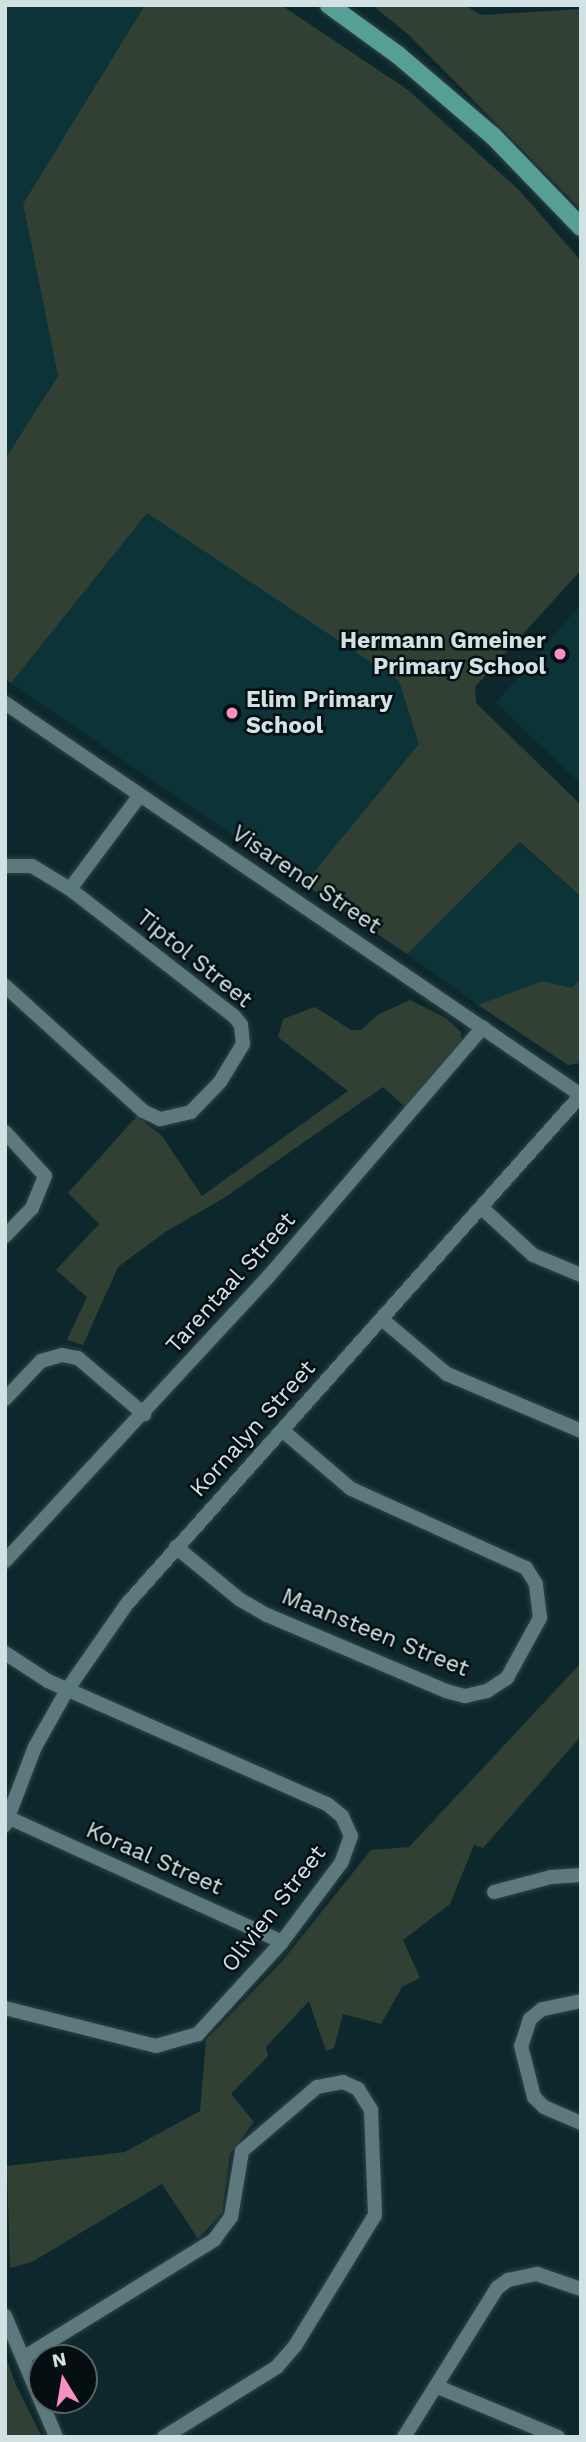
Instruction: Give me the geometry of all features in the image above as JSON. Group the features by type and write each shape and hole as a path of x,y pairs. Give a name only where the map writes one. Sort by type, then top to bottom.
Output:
{"main road":[{"path":"330,5 398,55 493,136 581,228"}],"street":[{"name":"Visarend Street","path":"5,704 581,1095"},
{"path":"70,889 140,795"},
{"name":"Tiptol Street","path":"5,866 32,866 70,889 234,1016 244,1033 235,1062 191,1112 160,1119 143,1111 5,986"},
{"name":"Tarentaal Street","path":"5,1561 144,1414 483,1027"},
{"name":"Kornalyn Street","path":"6,1821 35,1747 67,1690 126,1605 483,1209 581,1095"},
{"path":"5,1132 44,1176 32,1208 5,1236"},
{"path":"483,1209 533,1255 581,1275"},
{"path":"383,1320 447,1374 581,1431"},
{"path":"5,1399 41,1361 62,1355 78,1358 144,1414"},
{"name":"Maansteen Street","path":"176,1547 239,1599 267,1615 446,1691 465,1696 487,1691 507,1678 540,1618 536,1584 526,1568 350,1488 283,1431"},
{"name":"Olivien Street","path":"5,1653 33,1674 67,1690 327,1804 342,1816 351,1836 348,1850 282,1942 205,2029 167,2046 5,2008"},
{"name":"Koraal Street","path":"6,1821 282,1942"},
{"path":"494,1892 551,1877 581,1875"},
{"path":"581,2001 542,2009 530,2019 521,2046 534,2097 544,2108 581,2123"},
{"path":"23,2358 214,2241 230,2217 242,2151 317,2087 343,2082 358,2089 371,2110 375,2215 295,2346 277,2367 164,2437"},
{"path":"404,2437 438,2387 491,2297 508,2280 537,2274 581,2289"},
{"path":"5,2316 56,2437"},
{"path":"438,2387 558,2437"}],"shaded area":[{"path":"5,5 145,5 23,204 58,376 5,459"},
{"name":"Elim Primary School","path":"147,512 399,681 420,744 304,884 11,683"},
{"name":"Hermann Gmeiner Primary School","path":"581,604 581,784 496,703"},
{"path":"520,844 581,898 581,978 572,988 478,1005 407,954"}],"green space":[{"path":"145,5 281,5 408,90 519,190 581,261 581,570 475,687 476,703 581,805 581,897 520,842 407,954 304,884 419,744 399,681 147,513 11,683 5,679 5,459 58,376 23,204"},
{"path":"372,5 464,5 482,15 580,9 581,209 409,35"},
{"path":"581,978 581,1063 568,1065 478,1005 542,981 572,988"},
{"path":"410,1000 446,1018 461,1032 461,1040 405,1107 383,1087 224,1198 165,1232 118,1267 83,1345 67,1340 87,1297 56,1270 99,1224 68,1193 137,1116 162,1136 202,1196 348,1091 278,1037 283,1019 315,1007 351,1030 361,1030 379,1014"},
{"path":"581,1663 581,1736 483,1848 474,1845 450,1904 403,1940 420,1978 402,1987 381,2024 343,2014 334,2048 326,2051 309,2001 266,2047 268,2056 231,2094 254,2122 230,2154 222,2213 198,2239 162,2184 32,2262 10,2268 7,2166 125,2152 200,2111 206,2040 283,1960 371,1850 409,1847"},
{"path":"5,2354 28,2414 30,2414 42,2437 5,2437"}],"place":[{"name":"Hermann Gmeiner Primary School","path":"560,654"},
{"name":"Elim Primary School","path":"232,713"}]}
